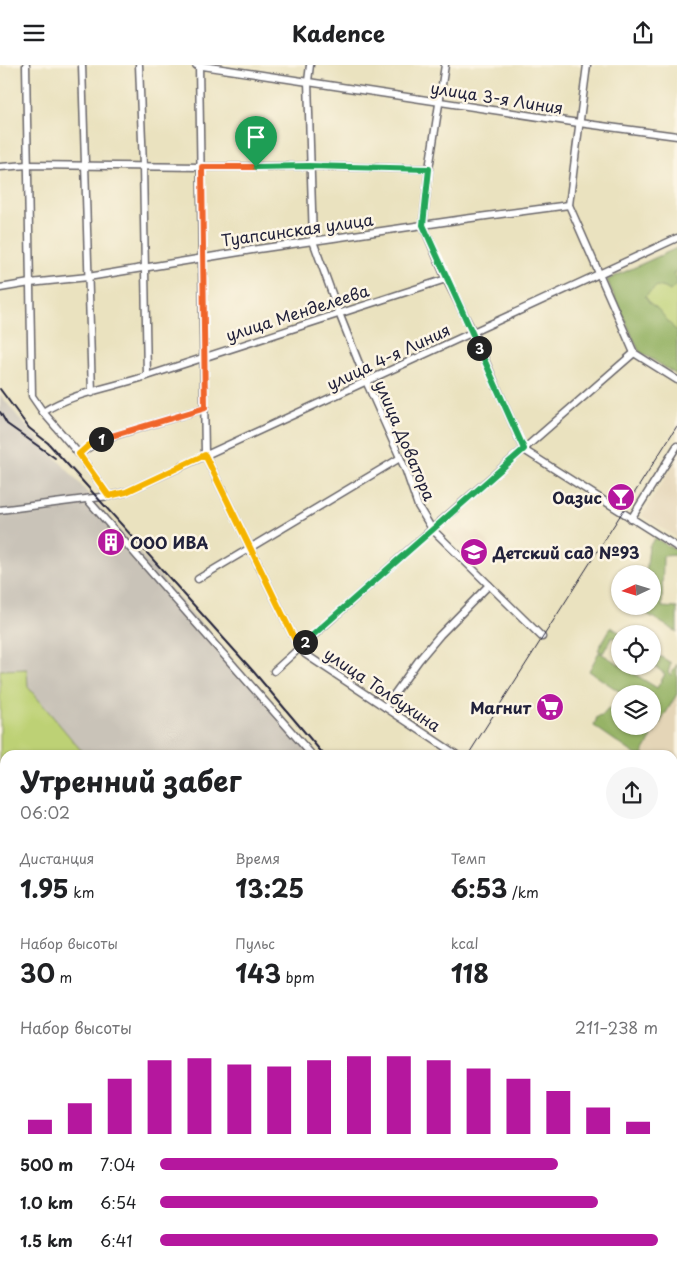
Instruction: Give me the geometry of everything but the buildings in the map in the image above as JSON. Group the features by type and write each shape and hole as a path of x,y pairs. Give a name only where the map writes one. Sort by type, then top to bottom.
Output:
{"street":[{"path":"26,65 32,396 43,413 79,454 109,496"},
{"path":"82,65 92,393"},
{"path":"139,65 147,376"},
{"name":"улица 3-я Линия","path":"195,65 677,136"},
{"name":"улица Толбухина","path":"200,65 205,455 299,647 305,654 450,750"},
{"name":"улица Доватора","path":"310,65 308,81 309,166 313,241 366,381 400,458 418,506 432,529 542,637"},
{"path":"445,65 429,169 423,225 446,279 473,332 524,449 677,547"},
{"path":"588,65 569,205 634,353 677,380"},
{"path":"0,167 28,165 86,167 309,166 429,169"},
{"name":"Туапсинская улица","path":"0,288 88,277 203,257 569,205"},
{"name":"улица 4-я Линия","path":"0,510 109,496 126,492 677,238"},
{"name":"улица Менделеева","path":"43,413 55,405 446,279"},
{"path":"274,671 432,529 634,353"},
{"path":"79,454 100,440 205,408"},
{"path":"631,519 677,446"},
{"path":"198,579 400,458"},
{"path":"87,499 308,750"},
{"path":"385,707 440,635 489,585"}],"shaded area":[{"path":"0,394 311,750 81,750 28,687 27,669 0,670"},
{"path":"677,459 677,537 642,516"},
{"name":"Детский сад №93","path":"443,528 457,533 464,528 473,534 477,530 490,544 473,560"},
{"path":"677,684 677,750 639,750 648,735 661,735 661,712"}],"green space":[{"path":"677,248 677,375 639,351 607,280"},
{"path":"677,248 677,271 673,273 677,284 670,291 657,286 645,296 677,332 677,375 639,351 607,280"},
{"path":"655,538 677,551 677,555 663,556 662,607 677,608 677,632 649,615 661,615 661,565 647,565 649,546"},
{"path":"611,627 611,639 603,653 598,650"},
{"path":"599,652 611,659 611,675 636,675 652,685 611,685 589,671"},
{"path":"661,657 671,663 668,673 671,675 677,664 677,694 661,721 661,685 659,685 665,674 661,671"},
{"path":"27,669 28,687 81,750 0,750 0,670"},
{"path":"609,708 611,709 611,735 653,735 644,750 629,750 594,726 597,717 602,716"}],"tram line":[{"path":"471,750 677,426"}],"railway":[{"path":"0,389 29,428 48,443 77,475 253,671 320,750"},
{"path":"0,412 7,424 55,458"}],"place":[{"name":"Оазис","path":"621,497"},
{"name":"ООО ИВА","path":"111,542"},
{"name":"Детский сад №93","path":"474,552"},
{"name":"Магнит","path":"550,707"}],"route":[{"path":"309,166 429,169 423,225 446,279 473,332 524,449 299,647 205,455 126,492 109,496 79,454 88,446 100,440 205,408 202,167 256,167 309,166"}]}
